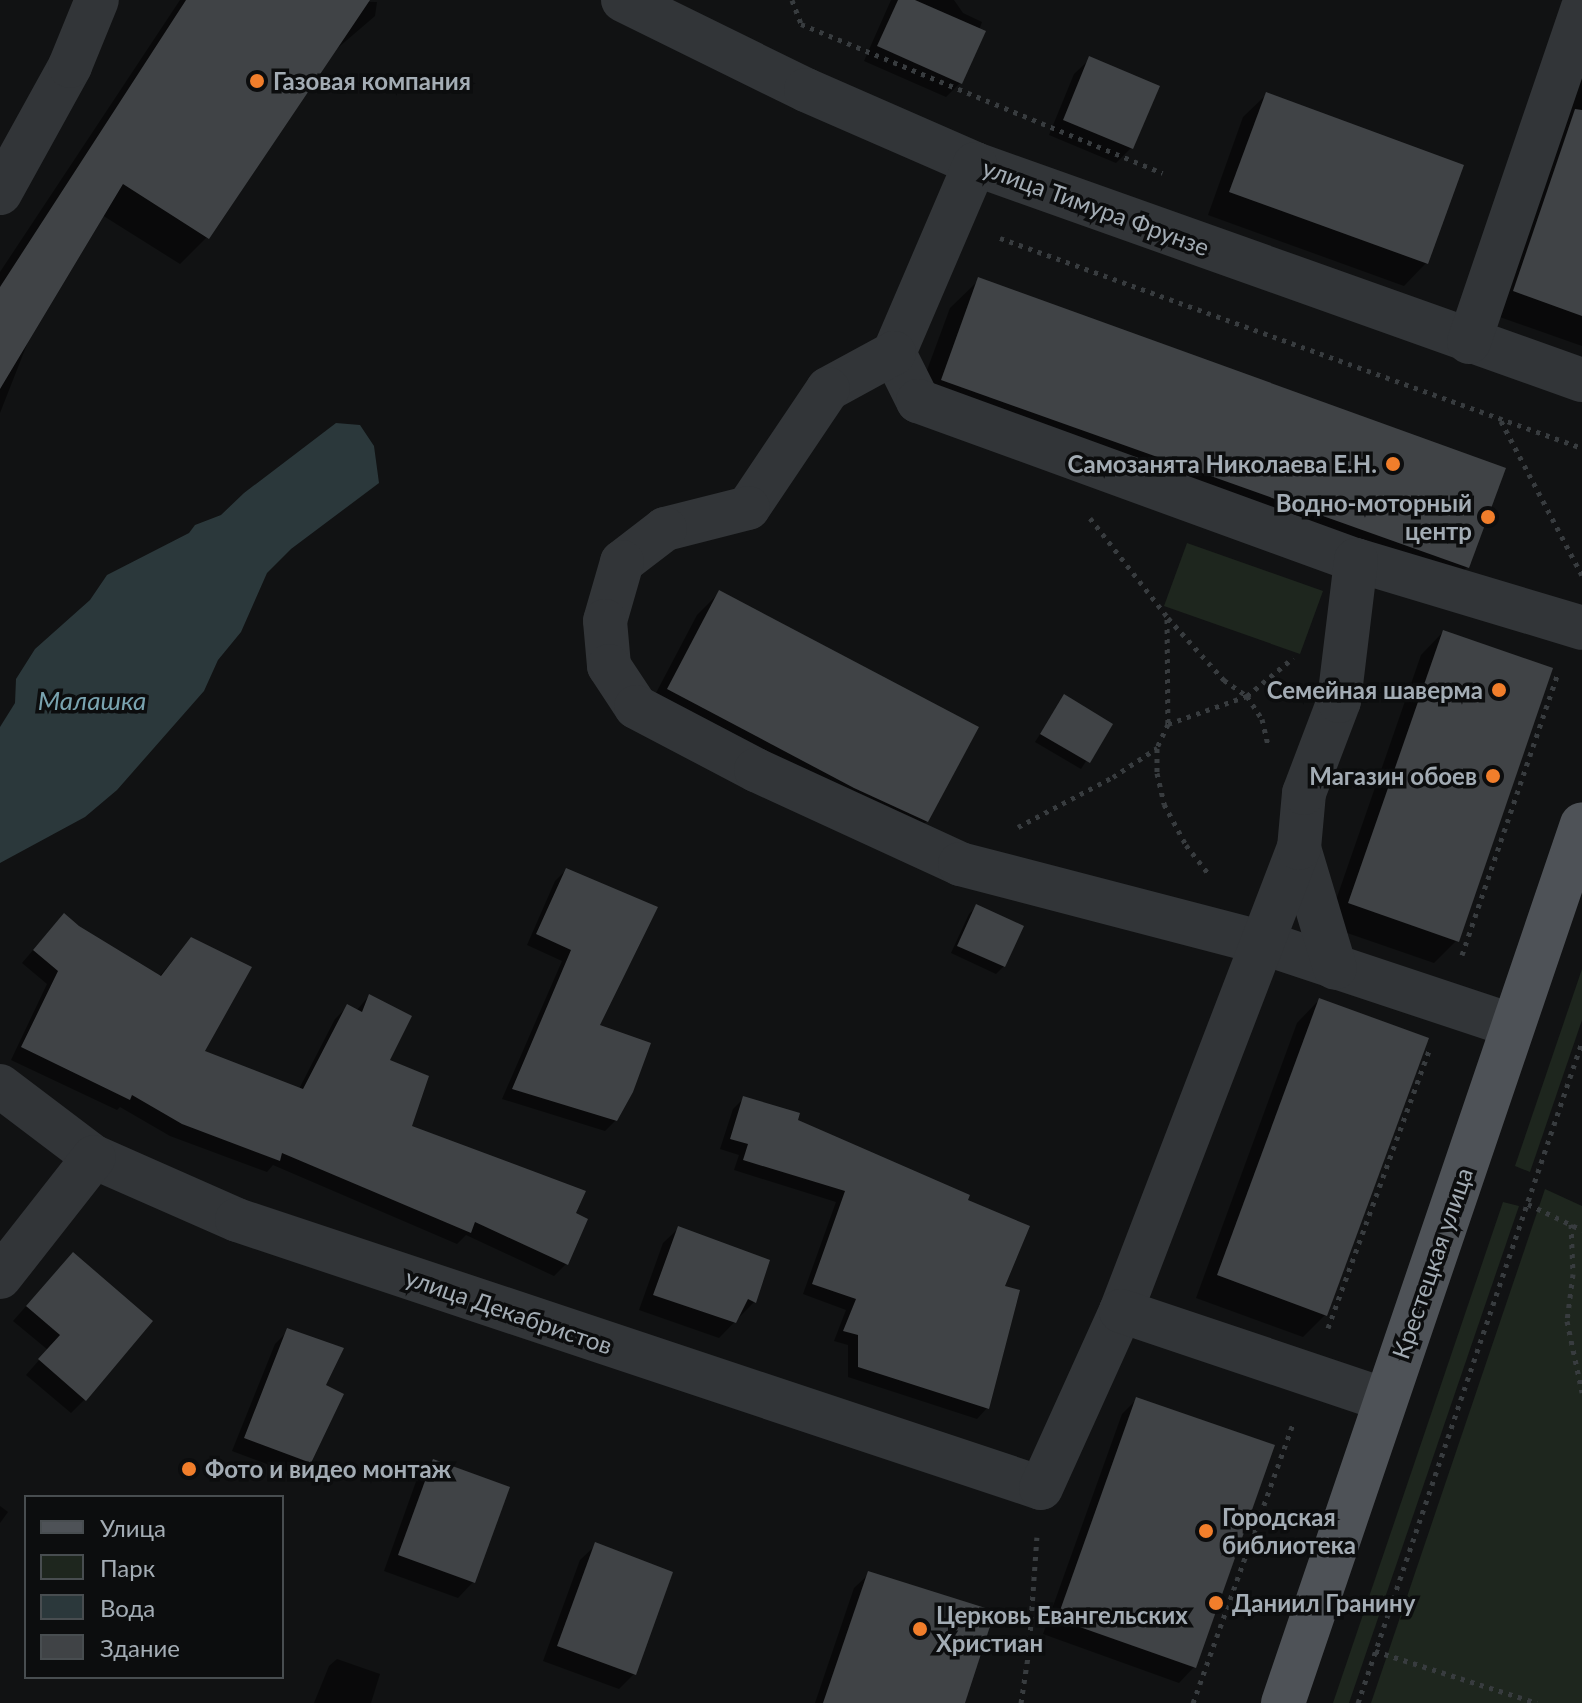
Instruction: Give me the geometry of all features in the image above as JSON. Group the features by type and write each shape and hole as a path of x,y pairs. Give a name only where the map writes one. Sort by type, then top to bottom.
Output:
{"main road":[{"name":"Крестецкая улица","path":"1283,1703 1582,824"}],"street":[{"path":"0,193 70,66 97,0"},
{"name":"улица Тимура Фрунзе","path":"623,0 806,90 975,164 1582,380"},
{"path":"1469,342 1582,10"},
{"path":"975,164 894,353 828,389 748,508 665,529 622,562 605,621 609,666 636,707 756,770 960,864 1264,943 1447,1001 1513,1026"},
{"path":"894,353 918,401 1356,560 1578,627"},
{"path":"1041,1488 1121,1311 1264,943 1300,829 1304,793 1339,701 1356,560"},
{"path":"1300,829 1335,968"},
{"name":"улица Декабристов","path":"0,1086 94,1157 237,1220 1041,1488"},
{"path":"0,1277 94,1157"},
{"path":"1121,1311 1385,1400"}],"path":[{"path":"792,0 801,24 1168,175"},
{"path":"951,220 1582,448"},
{"path":"1500,420 1582,575"},
{"path":"1054,451 1073,497 1168,618 1224,680 1247,696 1262,719 1265,741 1300,829"},
{"path":"1168,618 1168,724 1157,748 1157,773 1164,804 1186,845 1215,882"},
{"path":"1193,1703 1447,1001 1578,627"},
{"path":"1168,724 1247,696 1294,657 1344,658"},
{"path":"960,864 1034,816 1113,777 1157,748"},
{"path":"1358,1703 1582,1042"},
{"path":"1528,1204 1582,1230"},
{"path":"1571,1224 1573,1274 1567,1321 1582,1392"},
{"path":"1021,1703 1029,1650 1041,1488"},
{"path":"1375,1651 1537,1703"}],"green space":[{"path":"1187,543 1323,591 1300,654 1164,606"},
{"path":"1582,969 1582,1020 1530,1172 1515,1166"},
{"path":"1545,1189 1582,1206 1582,1703 1371,1703"},
{"path":"1503,1202 1519,1206 1349,1703 1333,1703"}],"water":[{"name":"Малашка","path":"336,423 360,425 374,446 379,483 291,549 267,573 241,632 218,660 204,691 117,790 85,817 0,863 0,727 15,703 16,679 35,649 90,600 107,575 189,533 195,525 221,515 244,493"}],"building":[{"path":"186,0 370,0 209,239 123,184 0,389 0,287"},
{"path":"898,0 915,0 986,31 962,84 877,46"},
{"path":"1089,56 1160,86 1133,149 1063,120"},
{"path":"1266,92 1464,165 1428,264 1229,192"},
{"path":"1575,109 1582,110 1582,316 1513,291"},
{"path":"978,277 1506,468 1469,568 941,380"},
{"path":"719,590 979,727 928,822 854,788 667,689"},
{"path":"1443,630 1553,668 1459,942 1348,903"},
{"path":"1064,694 1113,724 1090,763 1040,734"},
{"path":"566,868 658,907 600,1025 651,1043 633,1092 617,1121 512,1089 571,950 536,934"},
{"path":"976,904 1024,926 1005,967 957,946"},
{"path":"64,913 79,926 161,976 191,937 252,967 205,1051 303,1089 347,1004 362,1012 369,994 412,1016 390,1060 429,1076 412,1126 586,1191 576,1213 588,1219 568,1265 475,1222 471,1233 282,1153 280,1161 182,1124 132,1095 130,1100 21,1047 58,971 33,950"},
{"path":"1319,998 1429,1038 1327,1316 1217,1275"},
{"path":"743,1096 800,1113 798,1120 970,1195 968,1200 1030,1226 1005,1286 1020,1290 989,1409 858,1367 858,1335 843,1331 856,1299 812,1284 845,1191 743,1160 748,1144 730,1139"},
{"path":"678,1226 770,1260 756,1303 748,1299 736,1323 653,1295"},
{"path":"73,1252 153,1321 86,1401 38,1359 60,1335 26,1306"},
{"path":"287,1328 344,1348 326,1385 344,1394 311,1463 244,1438"},
{"path":"1136,1397 1275,1445 1196,1668 1057,1619"},
{"path":"433,1459 510,1487 475,1583 398,1555"},
{"path":"595,1542 673,1572 636,1675 557,1646"},
{"name":"Церковь Евангельских Христиан","path":"868,1571 995,1611 965,1703 823,1703"}],"place":[{"name":"Газовая компания","path":"257,81"},
{"name":"Самозанята Николаева Е.Н.","path":"1393,464"},
{"name":"Водно-моторный центр","path":"1488,517"},
{"name":"Семейная шаверма","path":"1499,690"},
{"name":"Магазин обоев","path":"1493,776"},
{"name":"Фото и видео монтаж","path":"189,1469"},
{"name":"Городская библиотека","path":"1206,1531"},
{"name":"Даниил Гранину","path":"1216,1603"},
{"name":"Церковь Евангельских Христиан","path":"920,1629"}]}
